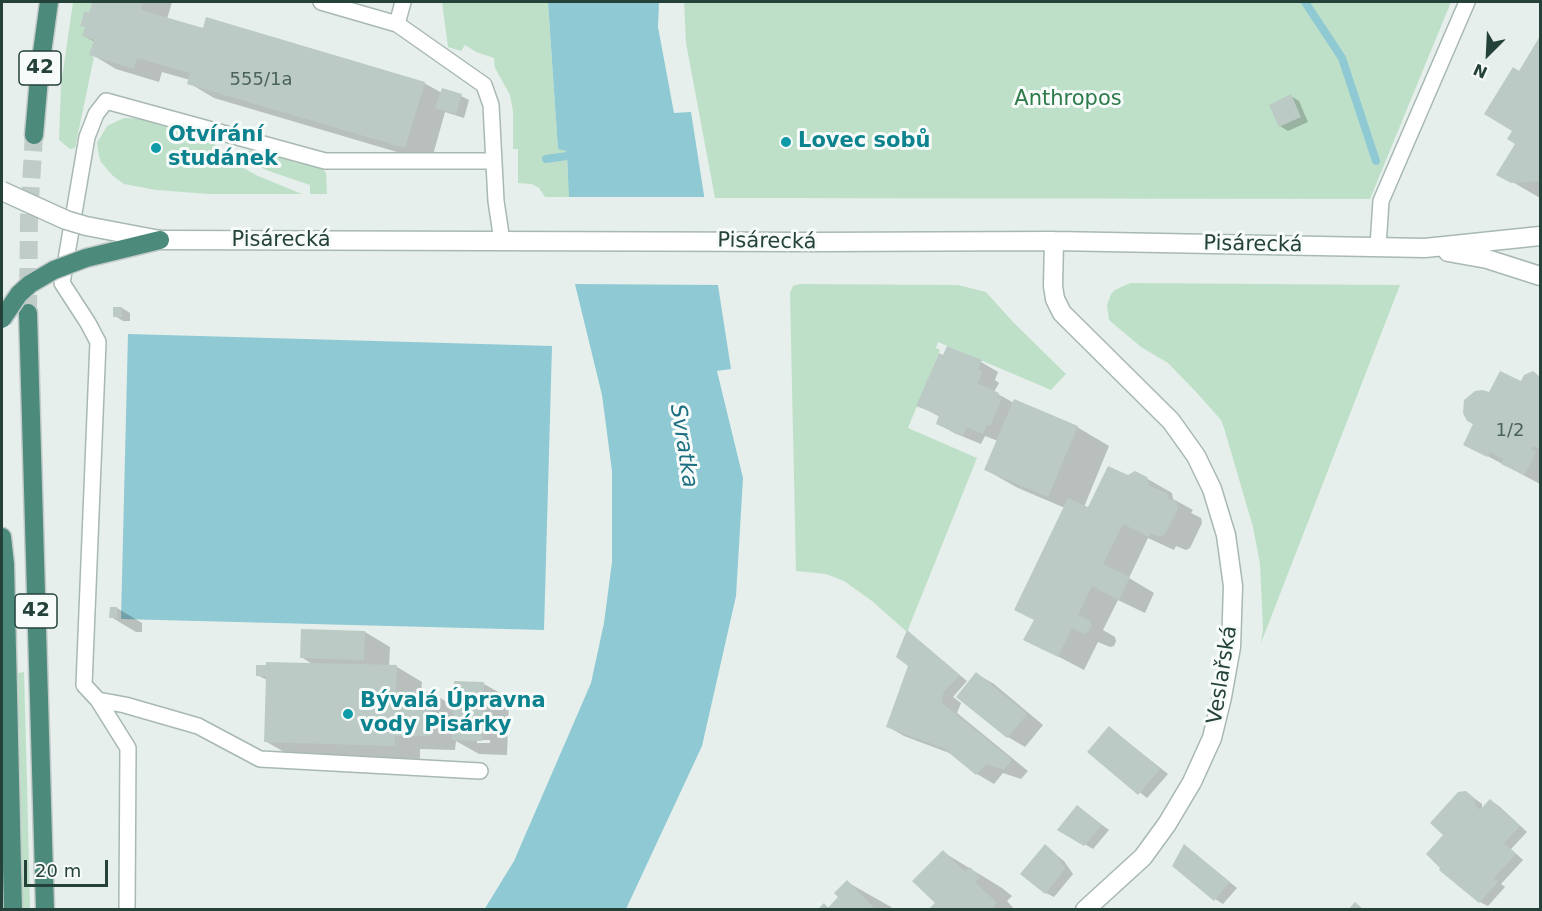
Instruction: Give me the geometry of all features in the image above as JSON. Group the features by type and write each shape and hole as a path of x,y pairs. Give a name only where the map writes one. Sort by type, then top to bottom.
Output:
{"highway":[{"name":"42","path":"34,135 49,2"},
{"path":"2,319 19,294 30,284 54,270 86,258 160,240"},
{"name":"42","path":"28,313 45,909"},
{"name":"42","path":"2,537 5,564 13,909"}],"street":[{"name":"Pisárecká","path":"2,191 66,220 160,240 502,242 1054,240 1425,248 1540,236"},
{"name":"Veslařská","path":"1054,240 1053,286 1055,299 1062,313 1171,422 1200,464 1212,489 1226,535 1233,586 1231,647 1212,738 1187,790 1149,849 1085,909"},
{"path":"1425,248 1487,259 1540,276"}],"lane":[{"path":"321,2 397,24 484,85 491,105 496,201 502,242"},
{"path":"397,24 403,2"},
{"path":"1378,246 1381,201 1467,2"},
{"path":"127,909 128,748 98,700 84,685 98,342 62,283 87,137 96,114 106,101 325,161 494,161"},
{"path":"98,700 125,705 198,726 260,759 480,771"}],"green space":[{"path":"73,2 92,2 89,12 84,11 80,25 85,27 83,36 94,40 90,55 94,57 75,148 70,149 59,140 61,85"},
{"path":"442,2 548,2 558,148 566,151 570,197 545,197 539,188 532,184 518,183 518,149 513,149 513,111 510,95 495,68 494,58 476,52 465,45 461,51 448,47"},
{"name":"Anthropos","path":"684,2 1451,2 1370,199 715,198 686,43"},
{"path":"124,118 149,119 180,127 209,140 240,166 258,176 302,194 209,194 156,190 124,184 113,176 101,162 97,143 107,126"},
{"path":"235,150 258,151 293,159 293,162 321,167 326,173 327,194 310,194 310,185 266,170"},
{"path":"1130,283 1400,285 1261,643 1263,629 1260,564 1253,527 1224,428 1221,420 1168,363 1141,347 1109,320 1107,305 1111,294"},
{"path":"800,284 958,285 986,292 1066,374 1051,390 938,342 936,348 940,350 908,428 977,458 907,632 872,601 844,581 826,574 796,571 790,293 793,286"},
{"path":"24,672 30,910 23,909 18,673"}],"water":[{"name":"Svratka","path":"548,2 659,2 658,27 674,113 691,112 731,369 717,371 743,478 736,596 702,746 626,909 484,910 514,861 591,683 604,623 612,562 612,471 602,395 573,276 567,156 566,151 558,149"},
{"path":"128,334 552,346 544,630 121,619"}],"pier":[{"path":"567,197 707,197 722,285 571,284"}],"building":[{"path":"92,2 143,2 141,10 203,28 206,17 425,82 405,148 187,84 190,73 137,58 134,69 89,55 94,40 82,36 85,27 80,26 84,11 89,12"},
{"path":"1540,36 1540,181 1511,183 1496,175 1515,144 1507,139 1512,131 1484,114 1513,67 1519,71"},
{"path":"442,88 462,94 456,114 435,108"},
{"path":"1291,94 1301,117 1279,127 1269,105"},
{"path":"113,307 122,307 122,317 113,317"},
{"path":"947,346 982,360 978,370 983,371 977,383 999,393 998,396 1002,398 990,426 987,425 983,434 967,427 963,436 936,424 939,415 916,406 939,353 943,355"},
{"path":"1500,371 1521,381 1524,375 1533,371 1540,377 1540,449 1533,446 1531,449 1536,452 1524,475 1501,464 1503,459 1490,452 1487,457 1463,445 1473,424 1467,421 1463,413 1464,400 1475,391 1489,392"},
{"path":"1014,399 1078,426 1048,497 984,470"},
{"path":"1108,466 1128,475 1135,471 1147,477 1148,485 1168,494 1167,498 1176,502 1178,508 1165,534 1160,537 1151,533 1149,537 1123,524 1103,564 1130,577 1119,600 1092,586 1078,615 1090,621 1092,626 1084,634 1072,628 1058,657 1023,640 1034,620 1014,610 1068,498 1088,507"},
{"path":"110,607 117,607 117,618 109,618"},
{"path":"301,629 365,631 364,660 300,658"},
{"path":"907,630 960,675 944,692 941,702 1012,760 1004,770 986,764 976,775 943,748 886,727 908,666 896,657"},
{"name":"Bývalá Úpravna vody Pisárky","path":"266,662 397,665 396,691 432,692 431,736 395,736 395,746 264,742 266,676 256,676 256,665 266,665"},
{"path":"976,672 1027,714 1007,738 956,697"},
{"path":"454,681 484,682 482,741 452,740"},
{"path":"1109,726 1160,769 1138,795 1087,752"},
{"path":"1466,791 1474,798 1475,805 1480,810 1490,799 1520,826 1504,843 1516,854 1494,878 1498,882 1479,903 1439,870 1440,868 1426,854 1443,835 1430,823 1458,792"},
{"path":"1077,805 1102,825 1084,846 1057,830"},
{"path":"1045,844 1056,854 1065,869 1045,894 1020,874"},
{"path":"1184,844 1230,882 1214,901 1172,866"},
{"path":"943,850 965,872 970,867 980,877 975,882 997,903 991,910 930,908 935,903 912,881"},
{"path":"847,880 876,910 817,910 824,903 828,908 838,897 834,893"},
{"path":"1355,902 1364,910 1348,910"}],"waterway":[{"path":"1305,2 1342,58 1376,161"},
{"path":"546,159 567,156"}],"tunnel":[{"path":"28,313 29,216 34,135"}],"place":[{"name":"Lovec sobů","path":"786,142"},
{"name":"Otvírání studánek","path":"156,148"},
{"name":"Bývalá Úpravna vody Pisárky","path":"348,714"}]}
